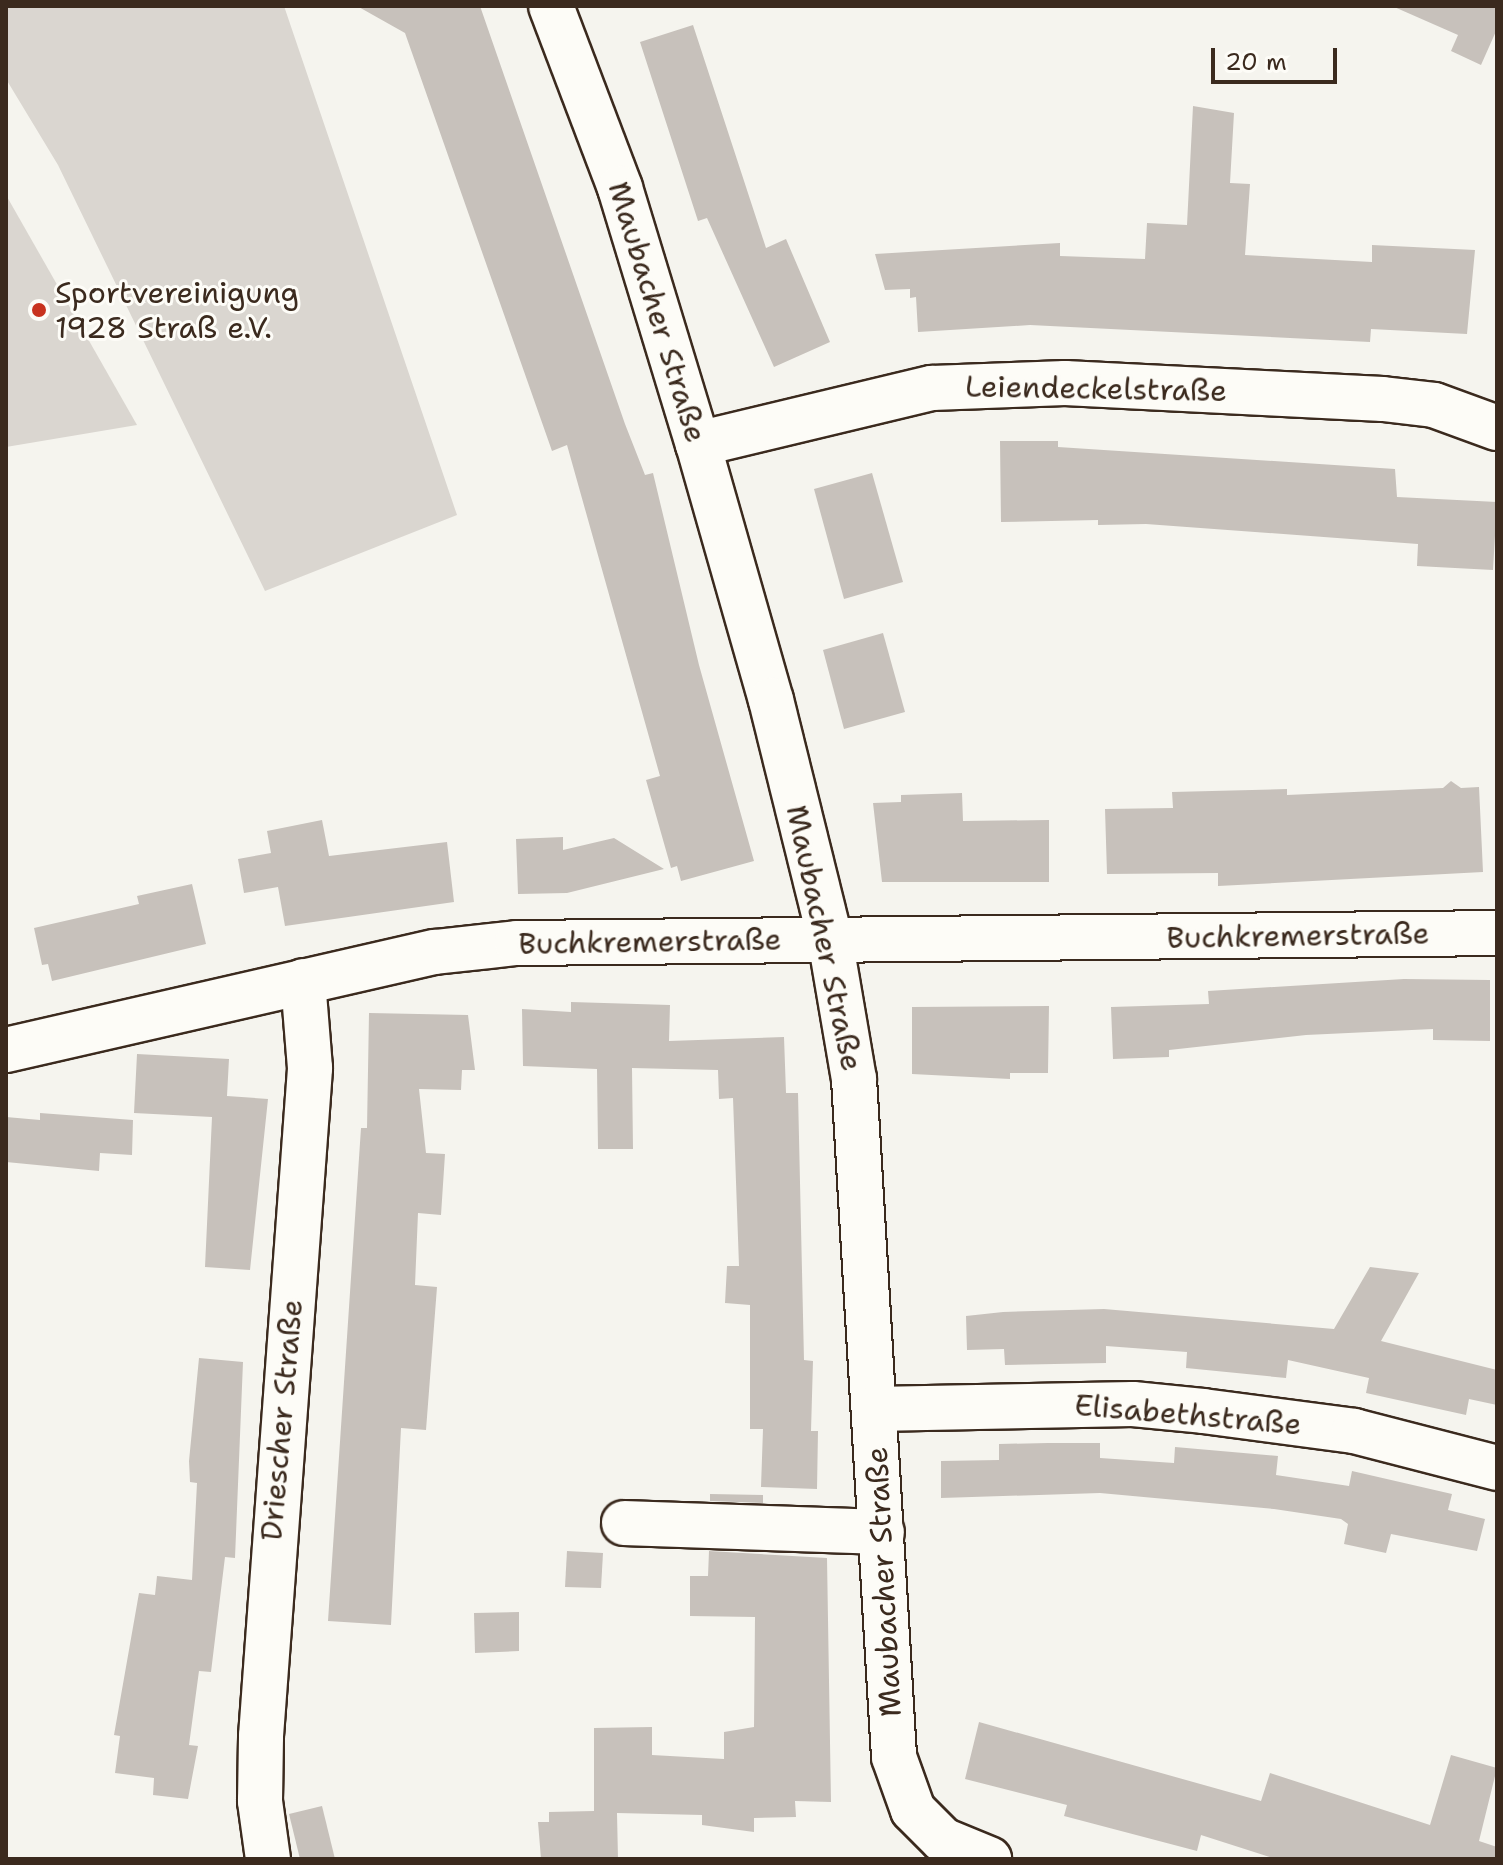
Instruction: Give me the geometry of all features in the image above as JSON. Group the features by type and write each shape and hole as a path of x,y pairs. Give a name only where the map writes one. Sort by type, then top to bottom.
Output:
{"street":[{"name":"Maubacher Straße","path":"551,6 620,188 698,444 771,700 830,939 854,1079 894,1757 913,1810 943,1840 989,1859"},
{"name":"Leiendeckelstraße","path":"698,444 932,388 1065,383 1383,399 1434,405 1497,428"},
{"name":"Buchkremerstraße","path":"6,1050 435,952 517,943 1497,933"},
{"name":"Driescher Straße","path":"268,1859 260,1801 261,1736 310,1068 303,981"},
{"name":"Elisabethstraße","path":"874,1409 1133,1404 1189,1409 1354,1431 1497,1468"},
{"path":"624,1523 882,1532"}],"shaded area":[{"path":"6,6 284,6 457,515 265,591 58,165 6,79"},
{"name":"Sportvereinigung 1928 Straß e.V.","path":"6,195 137,425 6,447"}],"building":[{"path":"357,6 480,6 625,424 645,475 653,473 699,665 754,861 681,881 677,866 671,868 646,780 660,776 567,445 552,451 405,33"},
{"path":"1392,6 1497,6 1497,29 1481,65 1451,51 1458,35"},
{"path":"693,25 766,248 786,239 830,342 774,367 707,218 698,221 640,42"},
{"path":"1193,106 1234,113 1230,183 1250,184 1245,255 1372,262 1372,245 1475,250 1467,334 1371,329 1370,342 1030,325 918,332 916,297 910,298 910,289 885,290 875,254 1060,243 1060,256 1145,259 1147,223 1187,225"},
{"path":"1000,441 1058,441 1058,447 1395,469 1397,497 1497,502 1493,570 1417,566 1418,544 1146,524 1098,525 1098,520 1001,522"},
{"path":"872,473 903,582 844,599 814,489"},
{"path":"883,633 905,712 844,729 823,650"},
{"path":"1451,781 1461,788 1479,787 1483,872 1218,886 1218,873 1107,874 1105,809 1173,808 1172,792 1287,789 1287,795 1443,788"},
{"path":"962,793 963,821 1049,820 1049,882 882,882 873,803 901,802 901,795"},
{"path":"322,820 329,856 447,842 454,902 285,926 278,887 244,893 238,859 271,853 267,831"},
{"path":"563,837 563,850 614,838 664,869 567,893 518,894 516,839"},
{"path":"192,884 206,944 52,981 48,964 42,965 34,928 139,904 137,896"},
{"path":"1404,979 1490,980 1490,1041 1433,1040 1433,1029 1306,1035 1169,1050 1169,1057 1113,1059 1111,1007 1209,1004 1208,991"},
{"path":"571,1002 670,1005 669,1041 784,1037 786,1093 798,1093 804,1360 813,1361 811,1431 818,1431 817,1489 761,1487 763,1429 750,1429 750,1305 725,1303 727,1266 739,1266 733,1098 719,1099 718,1070 632,1068 633,1149 598,1149 597,1069 523,1066 522,1009 571,1012"},
{"path":"1049,1006 1048,1073 1010,1073 1010,1079 912,1074 912,1007"},
{"path":"369,1013 468,1015 475,1070 462,1070 461,1090 419,1089 426,1153 445,1154 441,1215 418,1213 415,1285 437,1287 426,1430 401,1428 391,1625 328,1621 361,1128 367,1128"},
{"path":"137,1054 229,1059 227,1096 268,1099 250,1270 205,1267 212,1117 134,1113"},
{"path":"40,1113 133,1120 132,1155 100,1153 99,1171 6,1162 6,1117 40,1120"},
{"path":"1370,1267 1419,1273 1381,1341 1497,1370 1497,1405 1469,1399 1466,1415 1366,1393 1369,1378 1288,1360 1286,1378 1186,1368 1187,1352 1106,1346 1106,1363 1005,1365 1004,1349 967,1350 966,1316 1003,1312 1104,1309 1334,1329"},
{"path":"199,1358 243,1362 235,1558 225,1557 211,1672 199,1671 189,1745 198,1746 188,1799 153,1795 154,1778 115,1773 120,1736 114,1735 139,1593 155,1595 157,1576 192,1580 197,1483 190,1482 189,1461"},
{"path":"1100,1443 1100,1458 1174,1463 1175,1447 1278,1456 1276,1475 1349,1486 1352,1471 1452,1494 1448,1510 1485,1519 1477,1551 1391,1534 1386,1553 1344,1544 1348,1524 1341,1519 1274,1509 1100,1493 941,1498 941,1461 999,1460 999,1444"},
{"path":"710,1494 763,1495 763,1503 710,1501"},
{"path":"567,1551 603,1553 601,1588 565,1587"},
{"path":"709,1551 827,1558 831,1802 795,1801 796,1817 754,1818 754,1832 702,1825 702,1815 617,1813 618,1859 541,1859 538,1822 549,1822 549,1812 594,1811 594,1728 652,1727 652,1755 724,1759 724,1732 754,1727 755,1617 690,1616 690,1576 708,1576"},
{"path":"519,1612 519,1651 475,1653 474,1613"},
{"path":"979,1722 1261,1801 1270,1773 1430,1825 1451,1755 1497,1768 1479,1841 1497,1847 1497,1859 1276,1859 1201,1835 1197,1851 1064,1816 1067,1805 965,1779"},
{"path":"322,1806 335,1859 300,1859 289,1814"}],"place":[{"name":"Sportvereinigung 1928 Straß e.V.","path":"39,310"}]}
